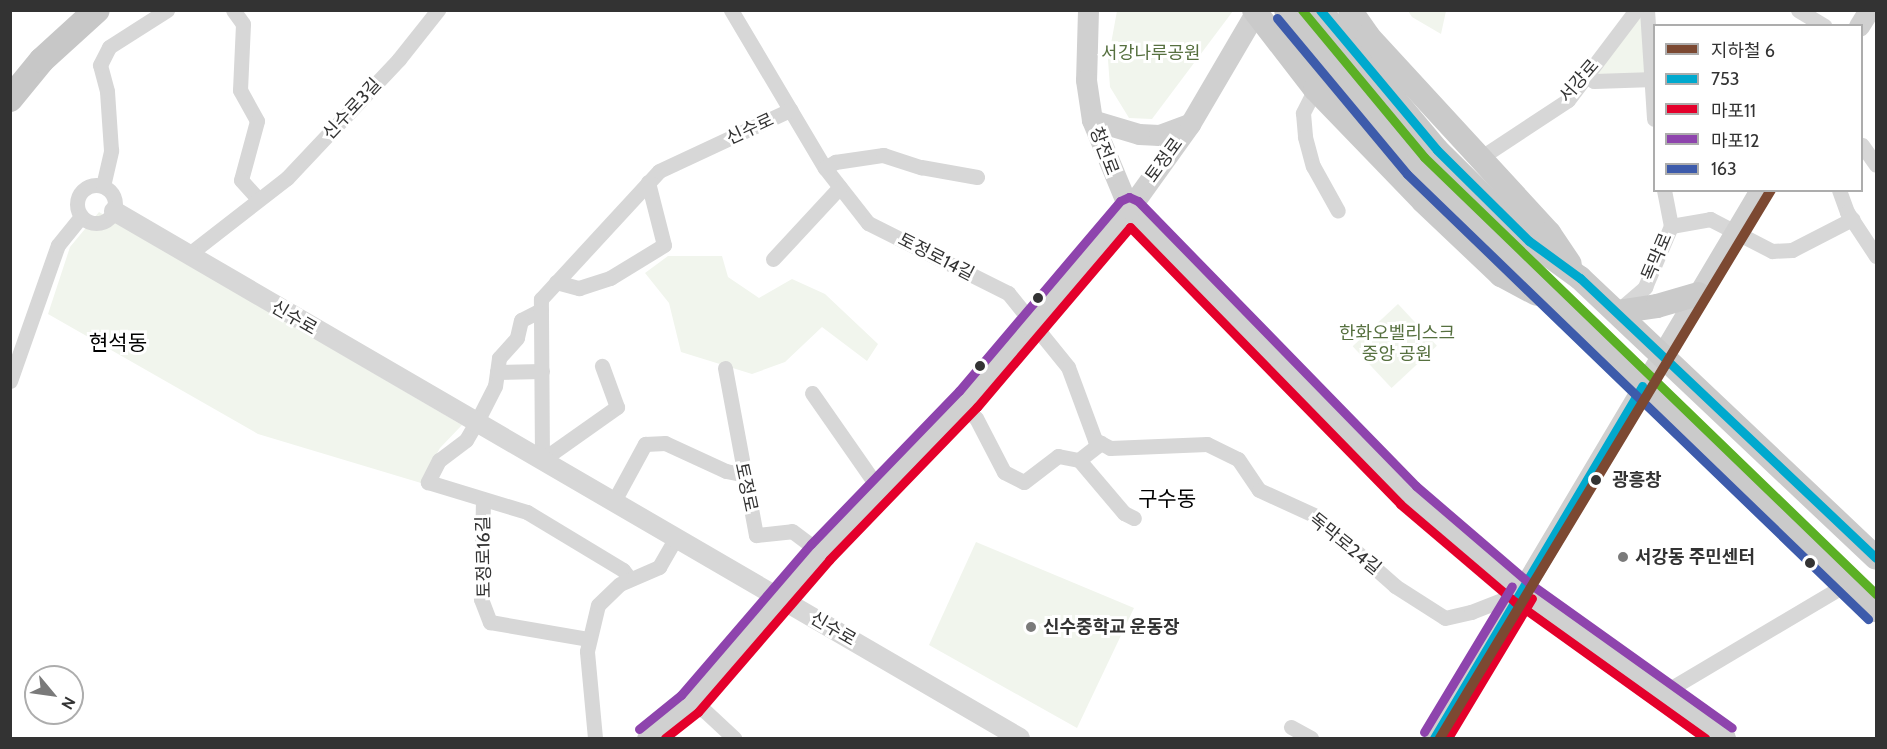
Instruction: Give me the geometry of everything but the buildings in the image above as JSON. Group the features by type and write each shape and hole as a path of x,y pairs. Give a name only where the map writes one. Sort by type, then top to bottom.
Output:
{"highway":[{"path":"10,99 42,60 97,10"}],"main road":[{"name":"창전로","path":"1088,10 1086,80 1092,120 1129,209 1408,495 1522,591 1725,738"},
{"path":"1286,10 1375,121 1469,219 1876,610"},
{"path":"1320,10 1395,103 1488,201 1529,241 1580,278 1662,353 1876,558"},
{"path":"1350,10 1368,36 1549,233 1580,278"},
{"path":"1860,24 1869,10"},
{"path":"1256,12 1315,89 1501,275 1557,304"},
{"name":"토정로","path":"648,738 689,704 820,552 961,406 1129,209 1190,124 1256,12"},
{"path":"1092,120 1139,134 1159,135 1190,124"},
{"path":"1434,738 1759,192"},
{"path":"1617,312 1657,306 1698,294"}],"street":[{"path":"103,186 111,150 107,91 100,65 109,47 167,10"},
{"path":"233,10 243,24 240,90 257,121 242,180 258,199"},
{"name":"신수로3길","path":"188,255 258,199 311,152 399,59 438,10"},
{"name":"토정로14길","path":"731,10 825,168 868,223 1008,293 1031,326"},
{"name":"서강로","path":"1480,159 1568,99 1636,10"},
{"path":"1586,76 1593,81 1653,79 1647,10"},
{"path":"1798,10 1822,24"},
{"path":"1315,89 1304,113 1305,137 1313,166 1338,211"},
{"name":"신수로","path":"542,460 541,299 659,171 790,110"},
{"path":"1863,146 1876,165"},
{"path":"825,168 835,162 883,155 921,167 977,177"},
{"path":"556,282 579,288 610,279 664,245 648,182"},
{"path":"91,186 103,186 112,194 114,212 107,220 96,224 81,217 76,205 80,193 91,186"},
{"path":"773,259 840,187"},
{"name":"독막로","path":"1617,312 1645,287 1671,226 1664,192"},
{"path":"1840,192 1852,219 1876,256"},
{"name":"신수로","path":"114,212 1020,738"},
{"path":"10,381 58,245 81,217"},
{"name":"독막로","path":"1671,226 1710,219 1772,251 1792,250 1852,219"},
{"path":"477,421 495,386 499,358 516,338 521,320 541,310"},
{"path":"1031,326 1051,341 1068,367 1095,440 1101,443 1079,460"},
{"path":"542,460 617,407 602,366"},
{"name":"토정로","path":"725,369 742,474 756,535 792,531 820,552"},
{"path":"497,372 542,371"},
{"path":"813,393 879,489"},
{"path":"961,406 976,418 1004,472 1024,482 1058,456 1079,460 1124,513 1134,518"},
{"name":"토정로16길","path":"477,421 466,440 439,460 428,482 527,512 622,570 630,579"},
{"path":"614,501 645,444 665,443 726,471 742,474"},
{"name":"독막로24길","path":"1101,443 1110,448 1207,444 1238,459 1260,490 1316,516 1395,586 1445,618 1471,612 1522,591"},
{"name":"토정로16길","path":"483,500 482,599 490,622 588,639"},
{"path":"595,738 588,639 598,606 620,584 659,567 676,538"},
{"path":"1663,693 1848,583"},
{"path":"689,704 705,711 734,738"},
{"path":"1291,726 1311,738"}],"green space":[{"name":"서강나루공원","path":"1117,10 1233,11 1152,119 1129,118 1110,87 1108,60"},
{"path":"1408,11 1446,11 1441,34 1412,17"},
{"path":"1640,11 1648,75 1591,76"},
{"path":"99,212 462,425 440,448 421,483 258,434 48,314 70,247"},
{"path":"668,256 722,256 728,277 759,298 792,279 825,294 878,344 867,361 822,327 785,362 752,374 681,352 669,303 645,273"},
{"name":"한화오벨리스크 중앙 공원","path":"1398,304 1437,346 1392,388 1353,346"},
{"name":"신수중학교 운동장","path":"976,542 1134,608 1077,728 929,645"}],"metro line":[{"name":"6","path":"1440,738 1770,192"}],"transit line":[{"path":"1302,10 1424,157 1876,594"},
{"name":"753","path":"1320,10 1437,150 1529,241 1580,278 1876,558"},
{"name":"163","path":"1277,18 1407,174 1868,619"},
{"name":"마포12","path":"639,729 681,695 811,544 959,391 1120,201 1129,197 1138,201 1416,486 1529,583 1732,728"},
{"name":"마포11","path":"665,738 698,712 829,560 977,407 1130,227 1400,504 1515,602 1705,738"},
{"name":"753","path":"1434,738 1642,386"},
{"name":"마포12","path":"1424,732 1512,586"},
{"name":"마포11","path":"1448,738 1532,598"}],"place":[{"name":"광흥창","path":"1596,480"},
{"name":"서강동 주민센터","path":"1623,557"},
{"name":"신수중학교 운동장","path":"1031,627"}],"district":[{"name":"현석동","path":"118,343"},
{"name":"구수동","path":"1167,499"}]}
